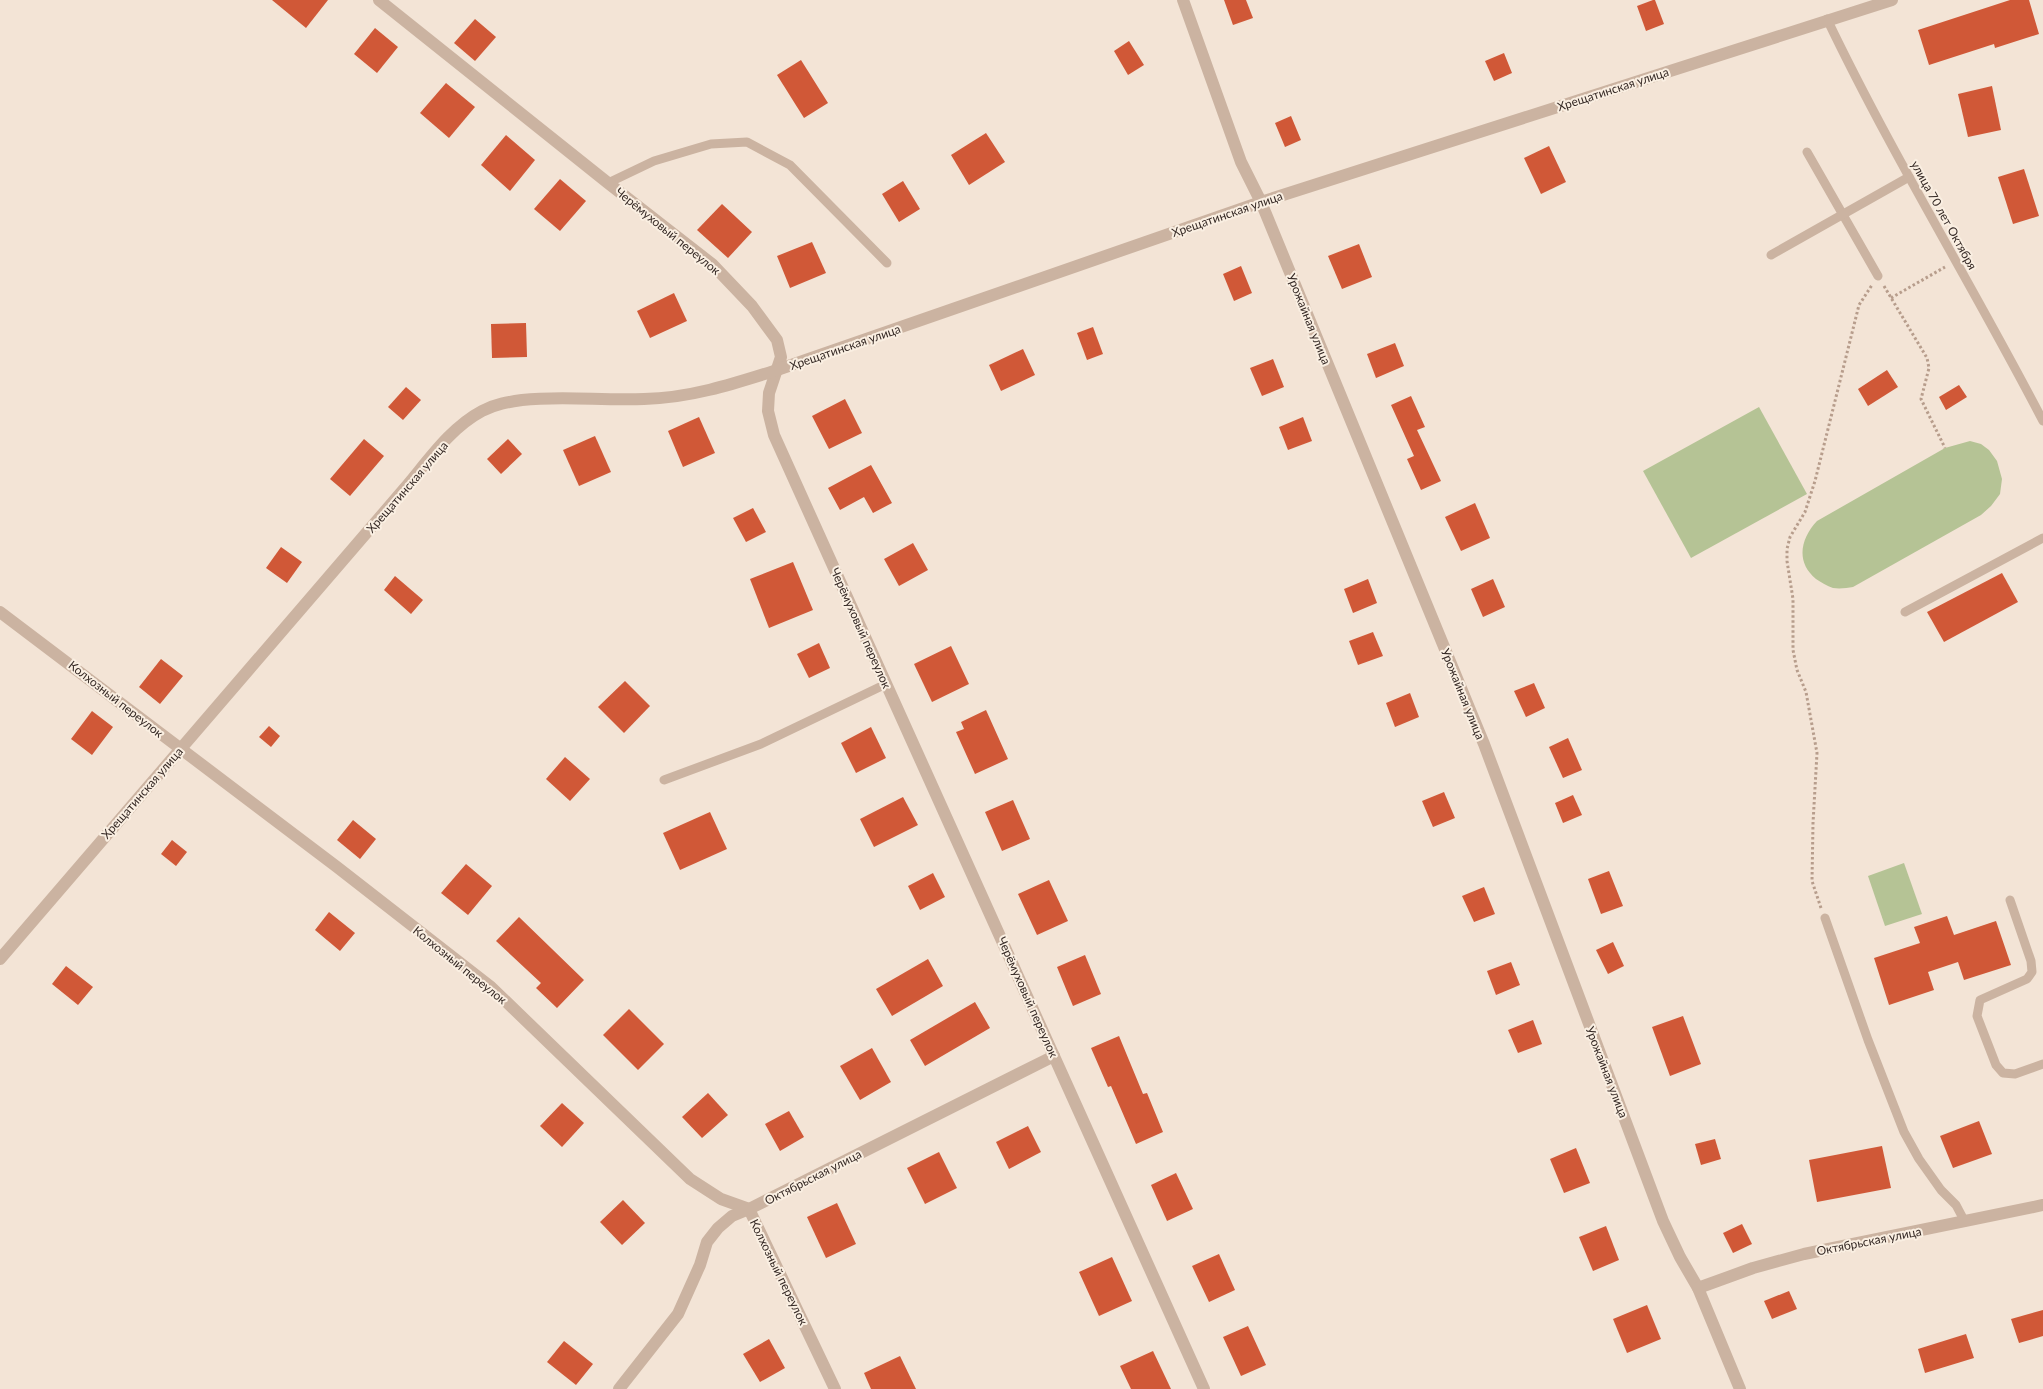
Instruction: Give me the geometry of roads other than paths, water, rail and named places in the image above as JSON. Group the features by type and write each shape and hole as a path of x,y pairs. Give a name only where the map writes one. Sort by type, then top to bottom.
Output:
{"street":[{"name":"Черёмуховый переулок","path":"379,0 712,264 752,306 777,340 781,357 769,393 768,411 774,435 1204,1389"},
{"name":"Урожайная улица","path":"1182,0 1241,162 1262,202 1484,744 1663,1221 1680,1257 1698,1288 1740,1389"},
{"name":"Хрещатинская улица","path":"0,959 440,446 482,411 501,403 550,396 644,400 684,396 718,388 777,370 1262,202 1892,0"},
{"name":"Колхозный переулок","path":"0,612 337,867 491,987 690,1179 721,1200 749,1209 835,1389"},
{"name":"Октябрьская улица","path":"619,1389 678,1314 708,1242 718,1228 732,1216 1054,1056"},
{"name":"Октябрьская улица","path":"1698,1288 1753,1268 1804,1254 2043,1205"}],"lane":[{"name":"улица 70 лет Октября","path":"1827,20 1909,177 2003,345 2043,421"},
{"path":"608,183 654,161 711,144 747,142 790,165 887,263"},
{"path":"1807,152 1878,276"},
{"path":"1771,255 1909,177"},
{"path":"1905,612 2043,538"},
{"path":"664,780 761,744 886,684"},
{"path":"2010,900 2031,961 2032,972 2027,979 1980,1000 1977,1016 1996,1065 2003,1072 2014,1074 2043,1064"},
{"path":"1825,918 1868,1040 1904,1132 1919,1159 1941,1190 1956,1205 1965,1222"}]}
